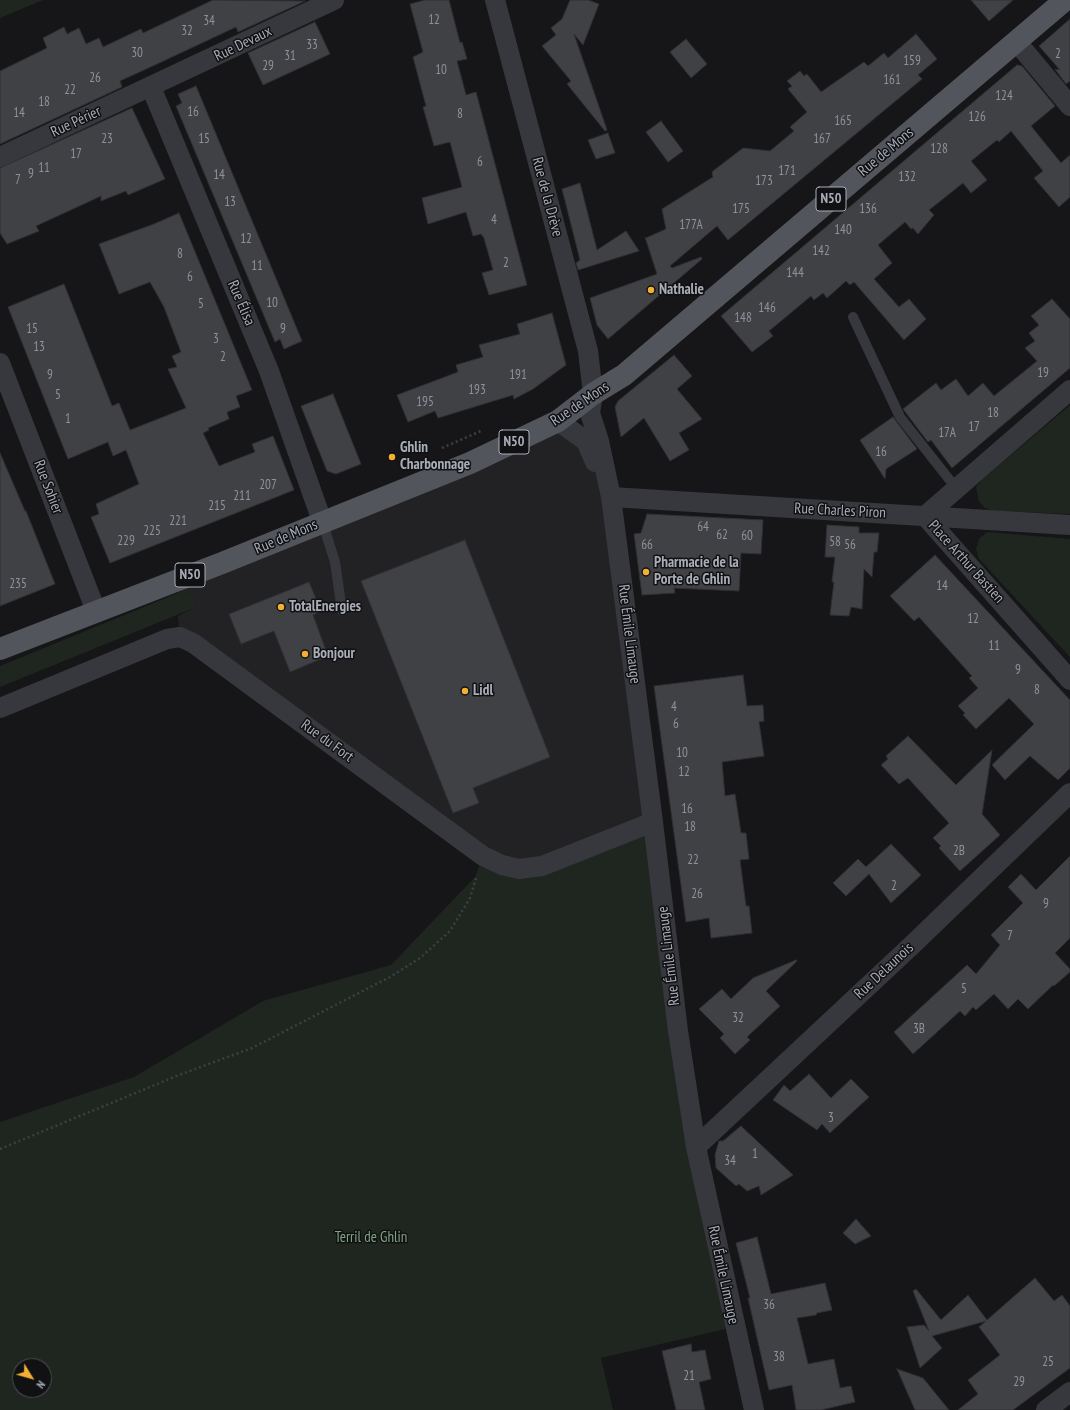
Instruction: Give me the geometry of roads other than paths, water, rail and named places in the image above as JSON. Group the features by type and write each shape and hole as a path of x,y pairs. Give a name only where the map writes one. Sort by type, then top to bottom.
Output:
{"main road":[{"name":"Rue de Mons","path":"0,649 222,563 322,521 470,463 558,421 593,394 624,375 1065,0"}],"street":[{"name":"Rue Devaux","path":"151,87 334,0"},
{"name":"Rue de la Drève","path":"496,0 588,351 593,394 590,413 599,441 610,497"},
{"path":"1016,41 1070,106"},
{"name":"Rue Périer","path":"0,157 151,87"},
{"name":"Rue Élisa","path":"151,87 269,371 322,521"},
{"name":"Rue Sohier","path":"0,362 96,611"},
{"name":"Place Arthur Bastien","path":"1070,390 925,516 1070,680"},
{"path":"558,421 586,441 610,497"},
{"name":"Rue Charles Piron","path":"610,497 1070,525"},
{"name":"Rue Émile Limauge","path":"610,497 653,822 678,1031 696,1147 754,1410"},
{"name":"Rue du Fort","path":"0,708 167,639 180,637 193,643 483,856 502,865 519,869 542,866 653,822"},
{"name":"Rue Delaunois","path":"696,1147 911,946 1070,793"},
{"path":"1046,1410 1070,1392"}],"lane":[{"path":"853,317 900,417 956,488"},
{"path":"322,521 335,562 342,611"}],"place":[{"name":"Nathalie","path":"651,290"},
{"name":"Ghlin Charbonnage","path":"392,457"},
{"name":"Pharmacie de la Porte de Ghlin","path":"646,572"},
{"name":"TotalEnergies","path":"281,607"},
{"name":"Bonjour","path":"305,654"},
{"name":"Lidl","path":"465,691"}],"park label":[{"name":"Terril de Ghlin","path":"371,1238"}]}
